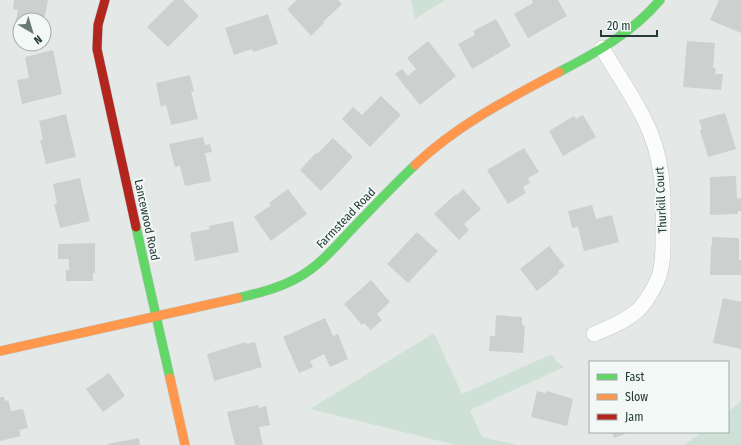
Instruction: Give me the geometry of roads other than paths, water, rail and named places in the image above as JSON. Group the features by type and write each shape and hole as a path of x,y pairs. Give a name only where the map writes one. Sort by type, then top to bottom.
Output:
{"street":[{"name":"Lancewood Road","path":"105,0 98,25 97,49 185,445"},
{"name":"Farmstead Road","path":"0,351 156,317 269,290 292,281 309,272 419,160 439,142 468,122 602,48 632,28 652,10 660,0"},
{"name":"Thurkill Court","path":"594,334 615,325 637,311 651,293 659,275 663,255 664,201 662,175 656,150 646,122 602,48"}]}
